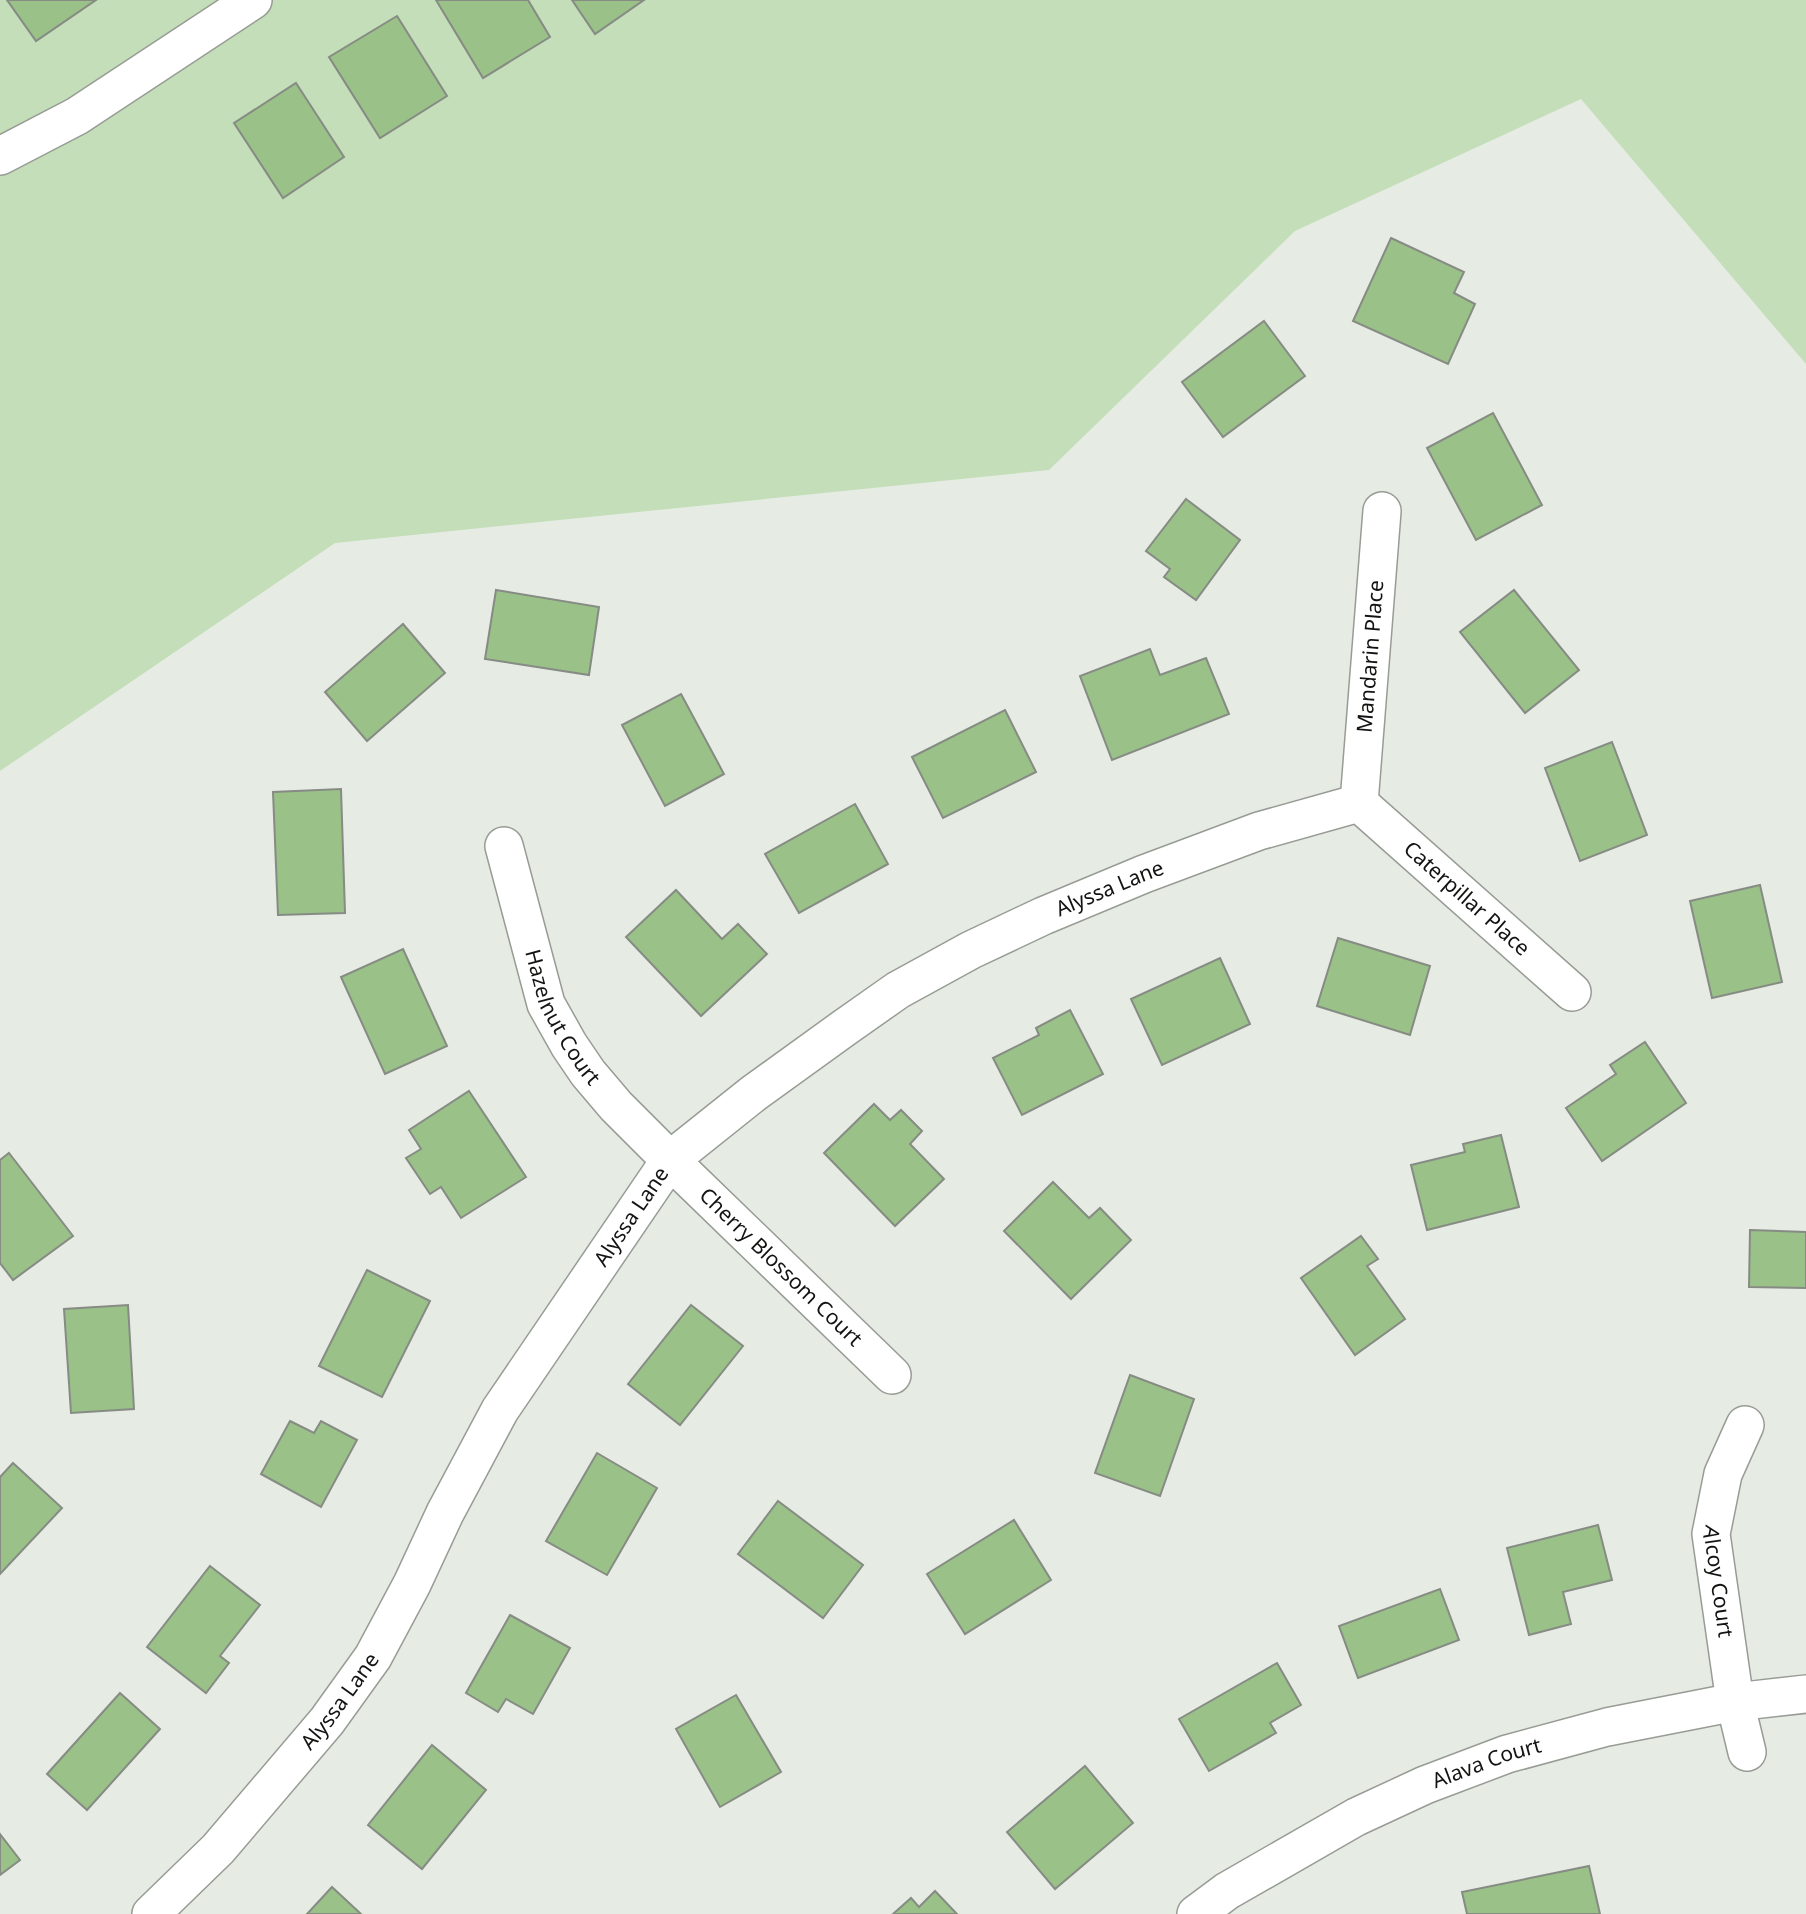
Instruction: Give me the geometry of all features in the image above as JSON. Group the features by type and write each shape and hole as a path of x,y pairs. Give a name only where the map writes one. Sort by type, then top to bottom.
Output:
{"street":[{"path":"0,156 77,116 253,0"},
{"name":"Mandarin Place","path":"1359,803 1382,511"},
{"name":"Caterpillar Place","path":"1359,803 1573,992"},
{"name":"Alyssa Lane","path":"151,1914 218,1849 327,1721 373,1657 500,1409 670,1160 754,1093 898,990 971,950 1043,916 1144,874 1259,831 1359,803"},
{"name":"Hazelnut Court","path":"504,846 546,1004 588,1073 616,1106 670,1160"},
{"name":"Cherry Blossom Court","path":"670,1160 892,1375"},
{"name":"Alcoy Court","path":"1745,1425 1723,1474 1711,1534 1735,1702 1747,1752"},
{"name":"Alava Court","path":"1196,1914 1227,1891 1356,1817 1444,1777 1507,1754 1607,1727 1735,1702 1806,1694"}],"green space":[{"path":"0,0 1806,0 1806,364 1581,99 1295,231 1049,470 335,543 0,771"}],"building":[{"path":"7,0 96,0 36,41"},
{"path":"436,0 528,0 550,37 483,78"},
{"path":"572,0 644,0 595,34"},
{"path":"397,16 447,96 380,138 329,57"},
{"path":"296,83 344,157 283,198 234,123"},
{"path":"1391,238 1464,272 1454,293 1475,304 1448,364 1353,321"},
{"path":"1264,321 1305,376 1223,437 1182,382"},
{"path":"1493,413 1542,505 1476,540 1427,448"},
{"path":"1186,499 1240,540 1196,600 1164,577 1170,569 1146,551"},
{"path":"496,590 599,607 589,675 485,659"},
{"path":"1514,590 1579,670 1525,713 1460,632"},
{"path":"403,624 445,673 367,741 325,692"},
{"path":"1150,649 1160,675 1206,658 1229,714 1112,760 1080,676"},
{"path":"681,694 724,774 665,806 622,725"},
{"path":"1005,710 1036,772 943,818 912,757"},
{"path":"1612,742 1647,835 1580,861 1545,768"},
{"path":"341,789 345,913 278,915 273,792"},
{"path":"855,804 888,864 799,913 765,854"},
{"path":"1760,885 1782,982 1712,998 1690,901"},
{"path":"676,890 722,939 738,924 767,954 701,1016 626,937"},
{"path":"1338,938 1430,966 1410,1035 1317,1006"},
{"path":"403,949 447,1046 385,1074 341,977"},
{"path":"1220,958 1250,1024 1162,1065 1131,999"},
{"path":"1070,1010 1103,1074 1022,1115 993,1058 1039,1035 1036,1028"},
{"path":"1645,1042 1686,1103 1602,1161 1566,1108 1616,1074 1610,1065"},
{"path":"469,1091 526,1177 461,1218 441,1187 430,1194 406,1158 421,1149 409,1130"},
{"path":"874,1104 890,1120 901,1110 922,1131 910,1144 944,1179 895,1226 824,1153"},
{"path":"1501,1135 1519,1207 1427,1230 1411,1165 1465,1152 1463,1144"},
{"path":"9,1153 73,1236 13,1280 0,1263 0,1160"},
{"path":"1053,1182 1089,1218 1100,1208 1131,1240 1071,1299 1004,1231"},
{"path":"1750,1230 1806,1232 1806,1288 1749,1287"},
{"path":"1361,1236 1378,1259 1367,1266 1405,1319 1355,1355 1301,1278"},
{"path":"367,1270 430,1301 382,1397 319,1366"},
{"path":"128,1305 134,1409 71,1413 64,1309"},
{"path":"691,1305 743,1346 680,1425 628,1384"},
{"path":"1130,1375 1194,1399 1160,1496 1095,1473"},
{"path":"290,1421 314,1433 321,1421 357,1440 321,1507 261,1474"},
{"path":"597,1453 657,1488 607,1575 546,1541"},
{"path":"13,1463 62,1508 0,1574 0,1477"},
{"path":"778,1501 863,1565 823,1618 738,1554"},
{"path":"1014,1520 1051,1580 965,1634 927,1574"},
{"path":"1598,1525 1612,1580 1563,1592 1571,1624 1529,1635 1507,1548"},
{"path":"210,1566 260,1605 220,1656 229,1663 206,1693 147,1647"},
{"path":"1440,1589 1459,1640 1358,1678 1339,1626"},
{"path":"510,1615 570,1648 533,1714 506,1699 498,1712 466,1693"},
{"path":"1277,1663 1301,1705 1270,1723 1276,1733 1209,1771 1179,1719"},
{"path":"120,1693 160,1729 87,1810 47,1774"},
{"path":"736,1695 781,1772 720,1807 676,1729"},
{"path":"432,1745 486,1790 422,1869 368,1825"},
{"path":"1085,1766 1133,1823 1055,1889 1007,1832"},
{"path":"0,1834 20,1860 0,1875"},
{"path":"1589,1866 1600,1914 1467,1914 1462,1892"},
{"path":"332,1887 361,1914 307,1914"},
{"path":"935,1891 957,1914 893,1914 911,1898 919,1907"}]}
